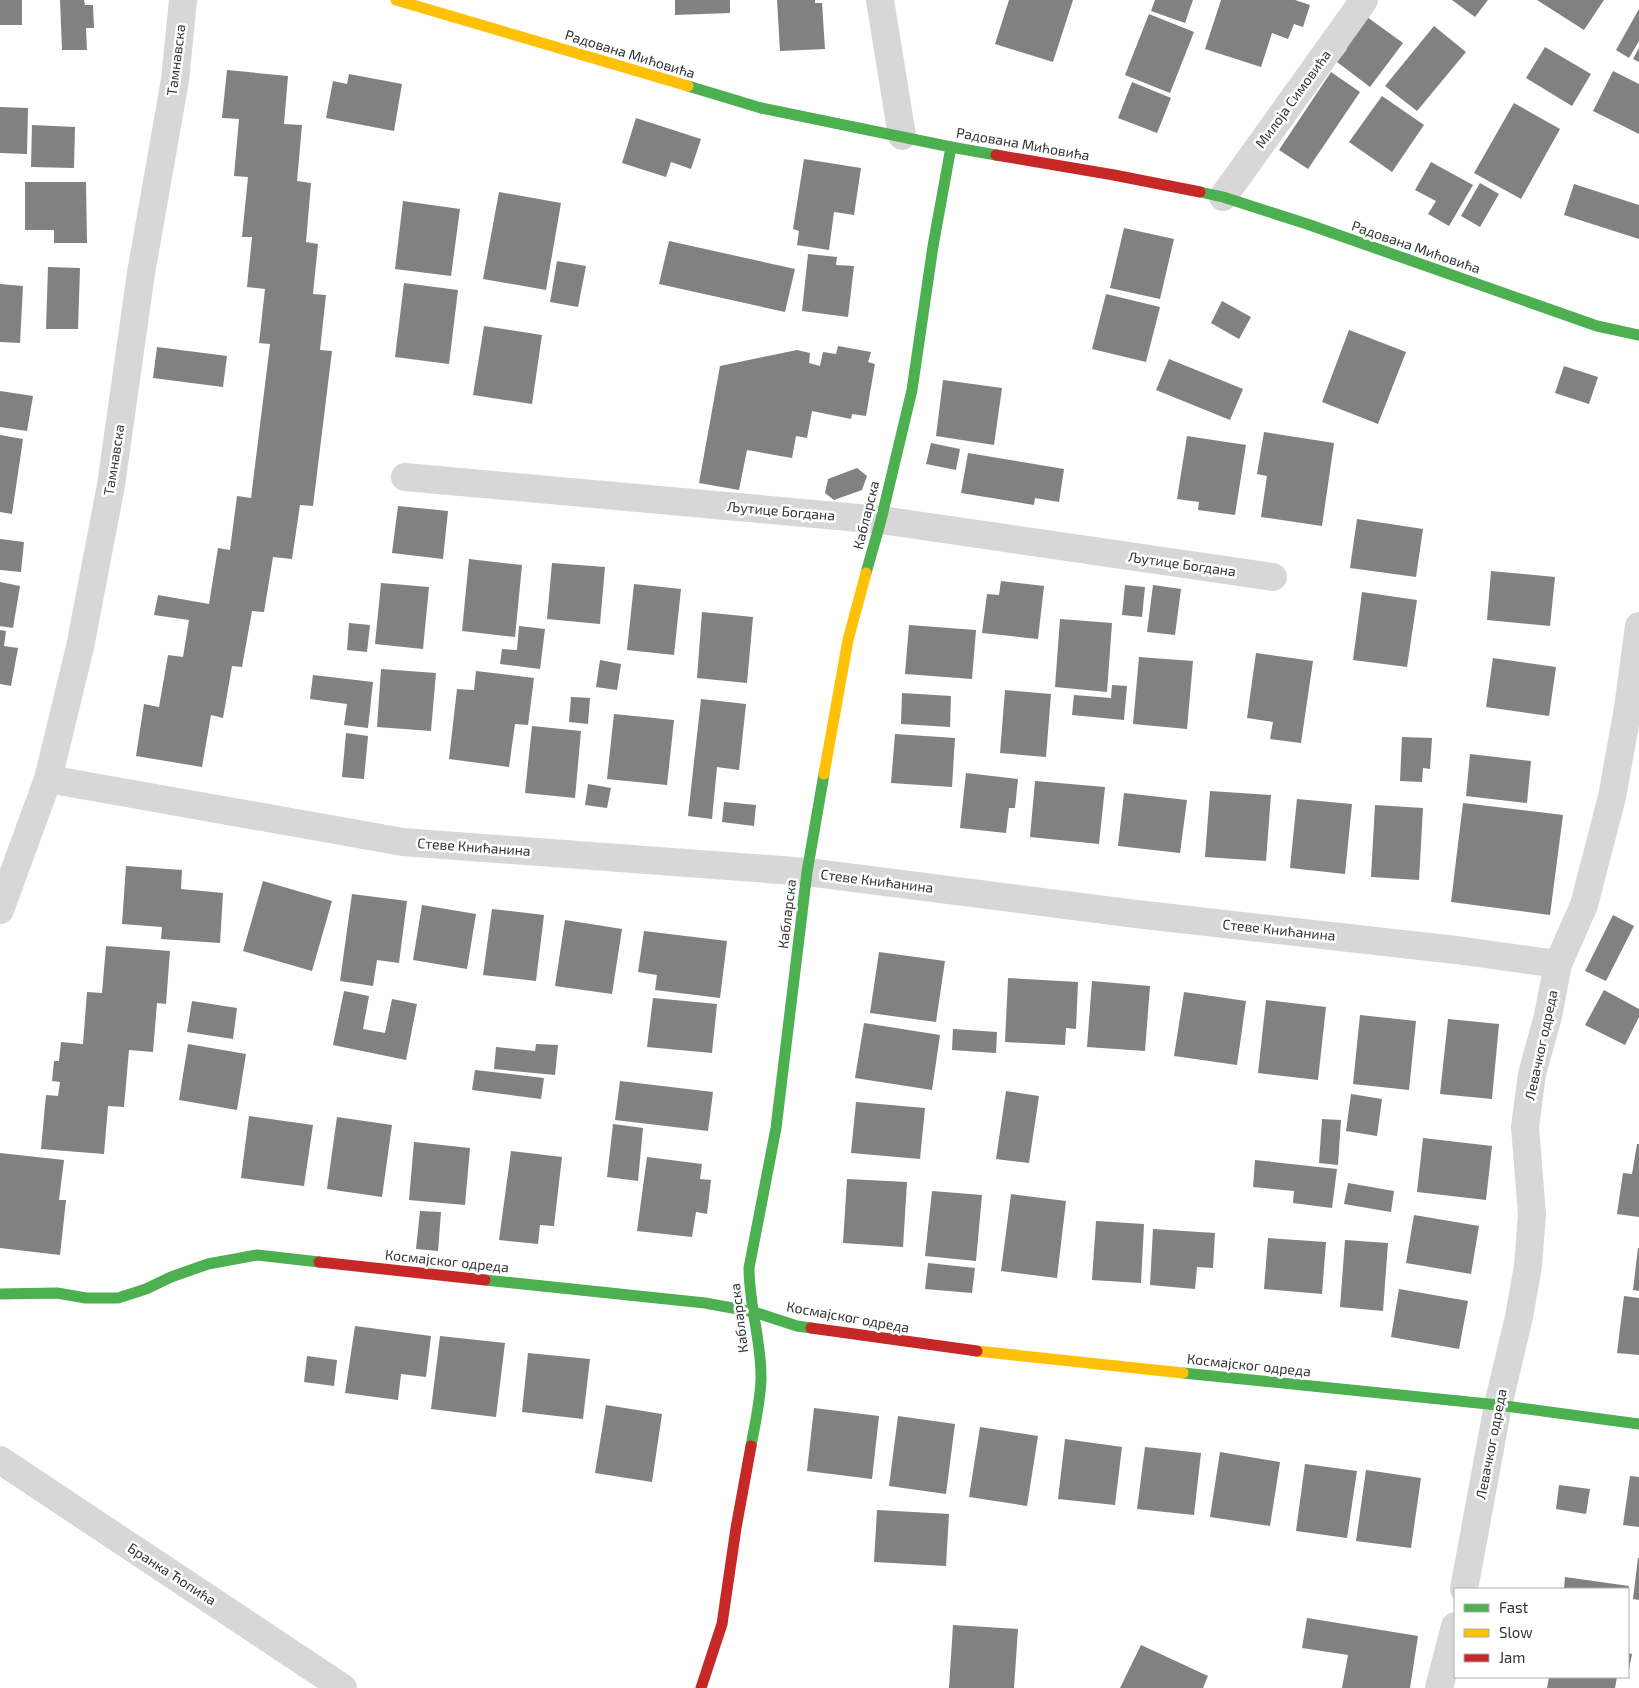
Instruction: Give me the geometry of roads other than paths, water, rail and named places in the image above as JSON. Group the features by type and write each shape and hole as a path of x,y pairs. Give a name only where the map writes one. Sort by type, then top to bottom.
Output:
{"street":[{"name":"Тамнавска","path":"0,910 48,779 80,647 111,485 141,273 175,80 183,0"},
{"name":"Радована Мићовића","path":"396,0 760,108 951,147 1114,175 1223,197 1307,224 1597,326 1639,335"},
{"path":"880,0 902,136"},
{"name":"Милоја Симовића","path":"1223,197 1364,0"},
{"name":"Кабларска","path":"701,1688 722,1624 736,1528 759,1404 761,1379 754,1312 749,1290 749,1268 776,1128 807,872 848,640 881,520 912,390 932,246 951,147"},
{"name":"Љутице Богдана","path":"405,477 881,520 1273,577"},
{"name":"Левачког одреда","path":"1464,1588 1498,1405 1519,1317 1528,1266 1532,1214 1525,1127 1532,1074 1548,1016 1558,964 1584,905 1612,798 1628,708 1639,626"},
{"name":"Стеве Книћанина","path":"48,779 403,842 807,872 1136,914 1456,950 1558,964"},
{"name":"Космајског одреда","path":"0,1294 57,1293 86,1298 118,1298 146,1289 171,1276 208,1264 257,1255 376,1269 706,1302 754,1312 797,1326 989,1353 1498,1405 1639,1424"},
{"name":"Бранка Ћопића","path":"0,1460 343,1688"},
{"path":"1439,1688 1454,1630"}]}
